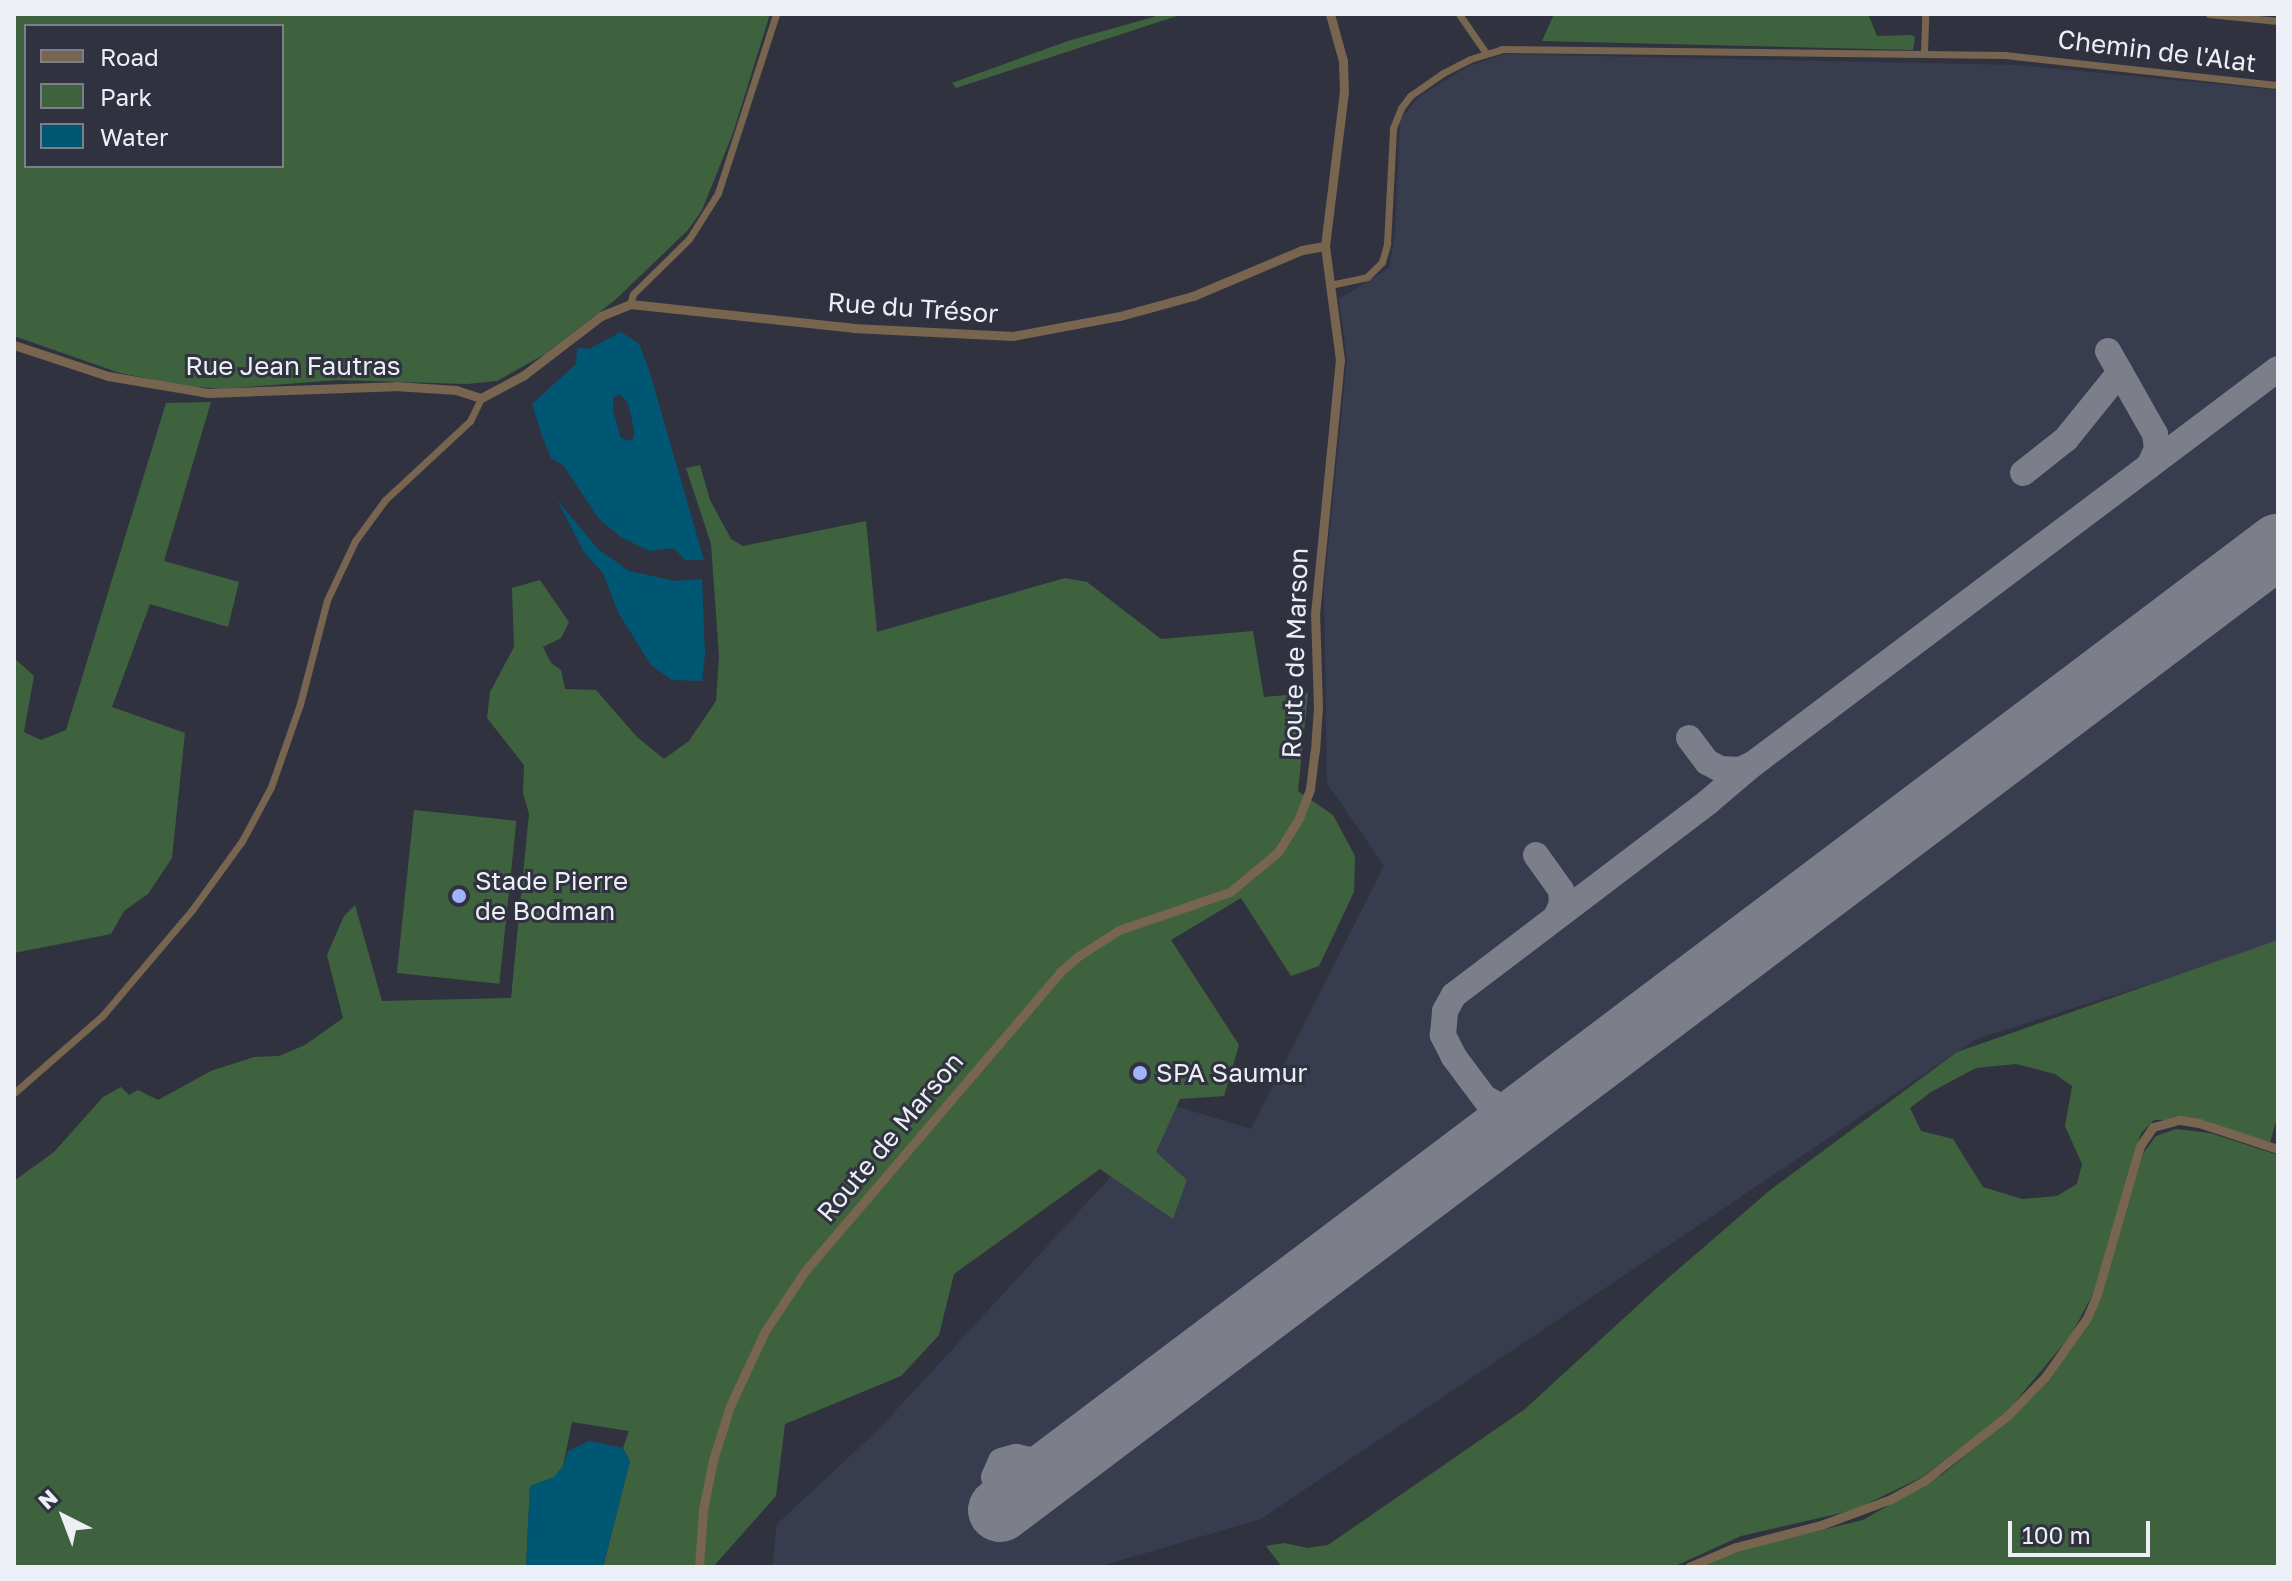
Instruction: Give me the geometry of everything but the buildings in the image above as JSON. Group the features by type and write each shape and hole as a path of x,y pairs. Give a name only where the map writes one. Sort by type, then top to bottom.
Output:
{"street":[{"path":"14,1093 103,1015 192,910 242,841 271,787 300,704 327,600 355,541 385,500 470,421 481,398 524,375 601,316 630,304 633,294 689,239 718,193 776,14"},
{"name":"Route de Marson","path":"699,1567 703,1510 726,1418 765,1331 805,1271 1060,972 1119,930 1230,892 1278,852 1299,818 1310,789 1315,751 1318,707 1315,614 1340,360 1325,246 1344,92 1343,61 1330,14"},
{"path":"1459,14 1486,53"},
{"path":"1924,52 1925,14"},
{"path":"2214,15 2266,17 2278,21"},
{"name":"Chemin de l'Alat","path":"1330,285 1367,277 1382,262 1387,244 1393,128 1401,108 1424,85 1486,53 1545,49 1924,52 2045,57 2278,85"},
{"name":"Rue du Trésor","path":"630,304 853,328 1013,336 1120,316 1193,296 1302,250 1325,246"},
{"name":"Rue Jean Fautras","path":"14,345 108,376 208,393 395,386 456,390 481,398"},
{"path":"1689,1567 1736,1547 1821,1525 1891,1499 1924,1481 2007,1416 2045,1377 2087,1318 2097,1294 2140,1146 2145,1135 2163,1122 2199,1123 2278,1149"}],"shaded area":[{"path":"1505,54 2016,65 2278,90 2278,940 2238,956 1976,1039 1261,1519 1098,1567 772,1567 777,1524 878,1430 1176,1106 1251,1129 1384,866 1327,783 1324,588 1347,360 1339,299 1389,268 1395,236 1400,120 1420,96 1467,67"}],"green space":[{"path":"14,14 770,14 733,133 702,210 688,230 615,300 545,354 497,381 467,384 338,380 222,389 186,386 120,373 14,336"},
{"path":"1164,14 1183,14 956,88 952,83 1068,41"},
{"path":"1554,14 1868,14 1877,36 1912,35 1915,38 1913,50 1542,41"},
{"path":"211,402 164,561 239,582 228,627 150,604 112,707 185,733 172,858 148,894 124,911 111,934 14,953 14,658 34,676 24,732 41,740 66,730 166,403"},
{"path":"700,465 710,500 731,539 743,546 866,521 877,632 1065,578 1087,582 1161,639 1253,631 1264,697 1308,693 1298,791 1333,815 1355,856 1354,892 1319,966 1291,976 1241,898 1171,940 1239,1045 1224,1096 1180,1099 1156,1152 1187,1180 1173,1219 1100,1169 954,1274 939,1335 901,1376 785,1424 776,1496 713,1567 603,1567 630,1461 623,1448 629,1431 572,1422 563,1466 554,1477 530,1486 526,1567 14,1567 14,1181 54,1152 103,1097 121,1087 129,1095 138,1090 158,1100 211,1071 254,1057 279,1056 305,1045 343,1018 327,955 344,916 355,905 382,1001 511,998 529,814 523,793 524,765 487,718 490,692 514,647 512,588 540,580 569,622 561,638 543,647 551,663 561,670 565,689 596,690 637,737 664,759 689,741 716,701 719,656 711,544 686,468"},
{"name":"Stade Pierre de Bodman","path":"414,810 516,821 499,984 397,973"},
{"path":"2278,940 2278,1114 2270,1143 2203,1120 2154,1120 2141,1133 2094,1292 2071,1335 2005,1414 1922,1477 1854,1510 1741,1536 1673,1567 1282,1567 1266,1546 1284,1543 1307,1548 1328,1545 1525,1409 1660,1285 1769,1191 1957,1052","holes":["2016,1064 2055,1074 2072,1086 2065,1126 2082,1164 2077,1184 2057,1196 2022,1199 1983,1187 1953,1139 1921,1131 1910,1108 1931,1092 1976,1068"]},
{"path":"2176,1129 2210,1133 2278,1155 2278,1567 1703,1567 1740,1550 1863,1520 1943,1474 2012,1417 2079,1338 2108,1269 2144,1152 2156,1136"}],"water":[{"path":"621,332 639,344 704,560 685,560 674,548 649,551 621,537 599,519 563,465 551,458 532,404 576,364 577,348 589,349","holes":["620,394 628,403 634,429 634,438 630,441 621,438 613,411 613,398"]},
{"path":"557,500 598,549 629,571 675,581 702,579 705,654 702,681 672,680 651,665 618,612 603,573 584,552"},
{"path":"589,1441 623,1448 630,1461 603,1567 526,1567 530,1486 554,1477 563,1466 568,1451"}],"taxiway":[{"path":"2108,351 2155,434 2157,449 2149,466"},
{"path":"1482,1145 1492,1128 1492,1108 1454,1057 1443,1035 1445,1011 1454,995 1708,802 1753,764 2278,369"},
{"path":"2023,473 2066,439 2120,372"},
{"path":"1689,738 1707,762 1720,769 1740,770 1753,764"},
{"path":"1536,855 1561,890 1562,904 1556,917"},
{"path":"1487,1099 1509,1111 1536,1104"},
{"path":"1011,1502 994,1477 1001,1461 1016,1457 1053,1465 1079,1451"}],"runway":[{"path":"1000,1510 2278,546"}],"place":[{"name":"Stade Pierre de Bodman","path":"459,896"},
{"name":"SPA Saumur","path":"1140,1073"}]}
